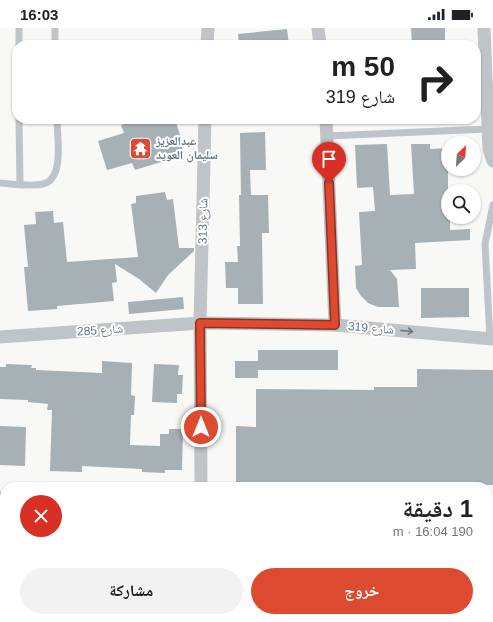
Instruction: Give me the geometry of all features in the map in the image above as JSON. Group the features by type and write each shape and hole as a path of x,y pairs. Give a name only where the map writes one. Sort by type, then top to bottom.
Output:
{"street":[{"path":"207,40 208,28"},
{"path":"318,28 319,40"},
{"path":"484,28 489,149 493,161"},
{"name":"شارع 313","path":"201,482 200,323 205,124"},
{"path":"326,124 335,325"},
{"name":"شارع 319","path":"200,323 335,325 492,339"},
{"name":"شارع 285","path":"0,337 200,323"}],"lane":[{"path":"19,28 19,40"},
{"path":"55,28 56,40"},
{"path":"19,124 20,184"},
{"path":"0,183 42,184 53,178 58,165 57,124"},
{"path":"327,136 488,129"},
{"path":"492,339 485,244 493,205"}],"building":[{"path":"411,28 445,28 445,40 412,40"},
{"path":"287,29 288,40 239,40 238,34"},
{"name":"عبدالعزيز سليمان العويد","path":"177,124 182,141 180,141 184,155 135,170 132,163 107,170 98,141 124,133 121,125"},
{"path":"265,132 266,170 250,170 251,195 268,195 269,233 262,233 263,304 238,304 238,288 226,288 225,262 238,262 237,246 240,246 240,133"},
{"path":"387,144 390,195 414,194 411,144 430,144 430,149 441,148 441,176 448,176 448,184 441,184 441,224 450,224 450,230 470,229 470,240 415,243 416,269 390,270 397,279 399,307 378,307 368,303 356,288 355,266 362,265 359,212 375,211 373,187 357,188 355,145"},
{"path":"165,192 167,200 173,199 179,248 194,248 194,251 168,275 156,293 139,279 115,264 117,282 112,283 114,301 57,306 57,309 28,311 24,267 28,267 24,225 36,224 35,212 53,211 54,223 63,222 67,262 138,257 131,204 136,203 136,196"},
{"path":"421,288 469,288 469,317 421,318"},
{"path":"183,297 184,309 129,314 128,302"},
{"path":"258,350 338,350 338,370 258,370"},
{"path":"102,361 132,363 131,395 135,396 134,415 131,415 130,445 160,446 160,434 169,434 169,429 183,429 182,470 165,470 165,473 142,472 142,469 82,466 82,472 50,471 52,410 47,410 48,404 28,402 28,400 0,399 0,367 6,367 6,364 32,365 31,368 36,368 36,370 102,373"},
{"path":"235,361 258,361 258,378 235,378"},
{"path":"154,364 179,365 178,375 183,375 182,394 177,394 177,403 152,402"},
{"path":"417,369 493,370 493,482 236,482 236,426 256,427 256,389 374,390 374,387 417,387"},
{"path":"0,426 26,427 25,466 0,465"}],"place":[{"name":"عبدالعزيز سليمان العويد","path":"141,148"}],"route":[{"path":"201,427 200,323 335,325 329,183"}]}
